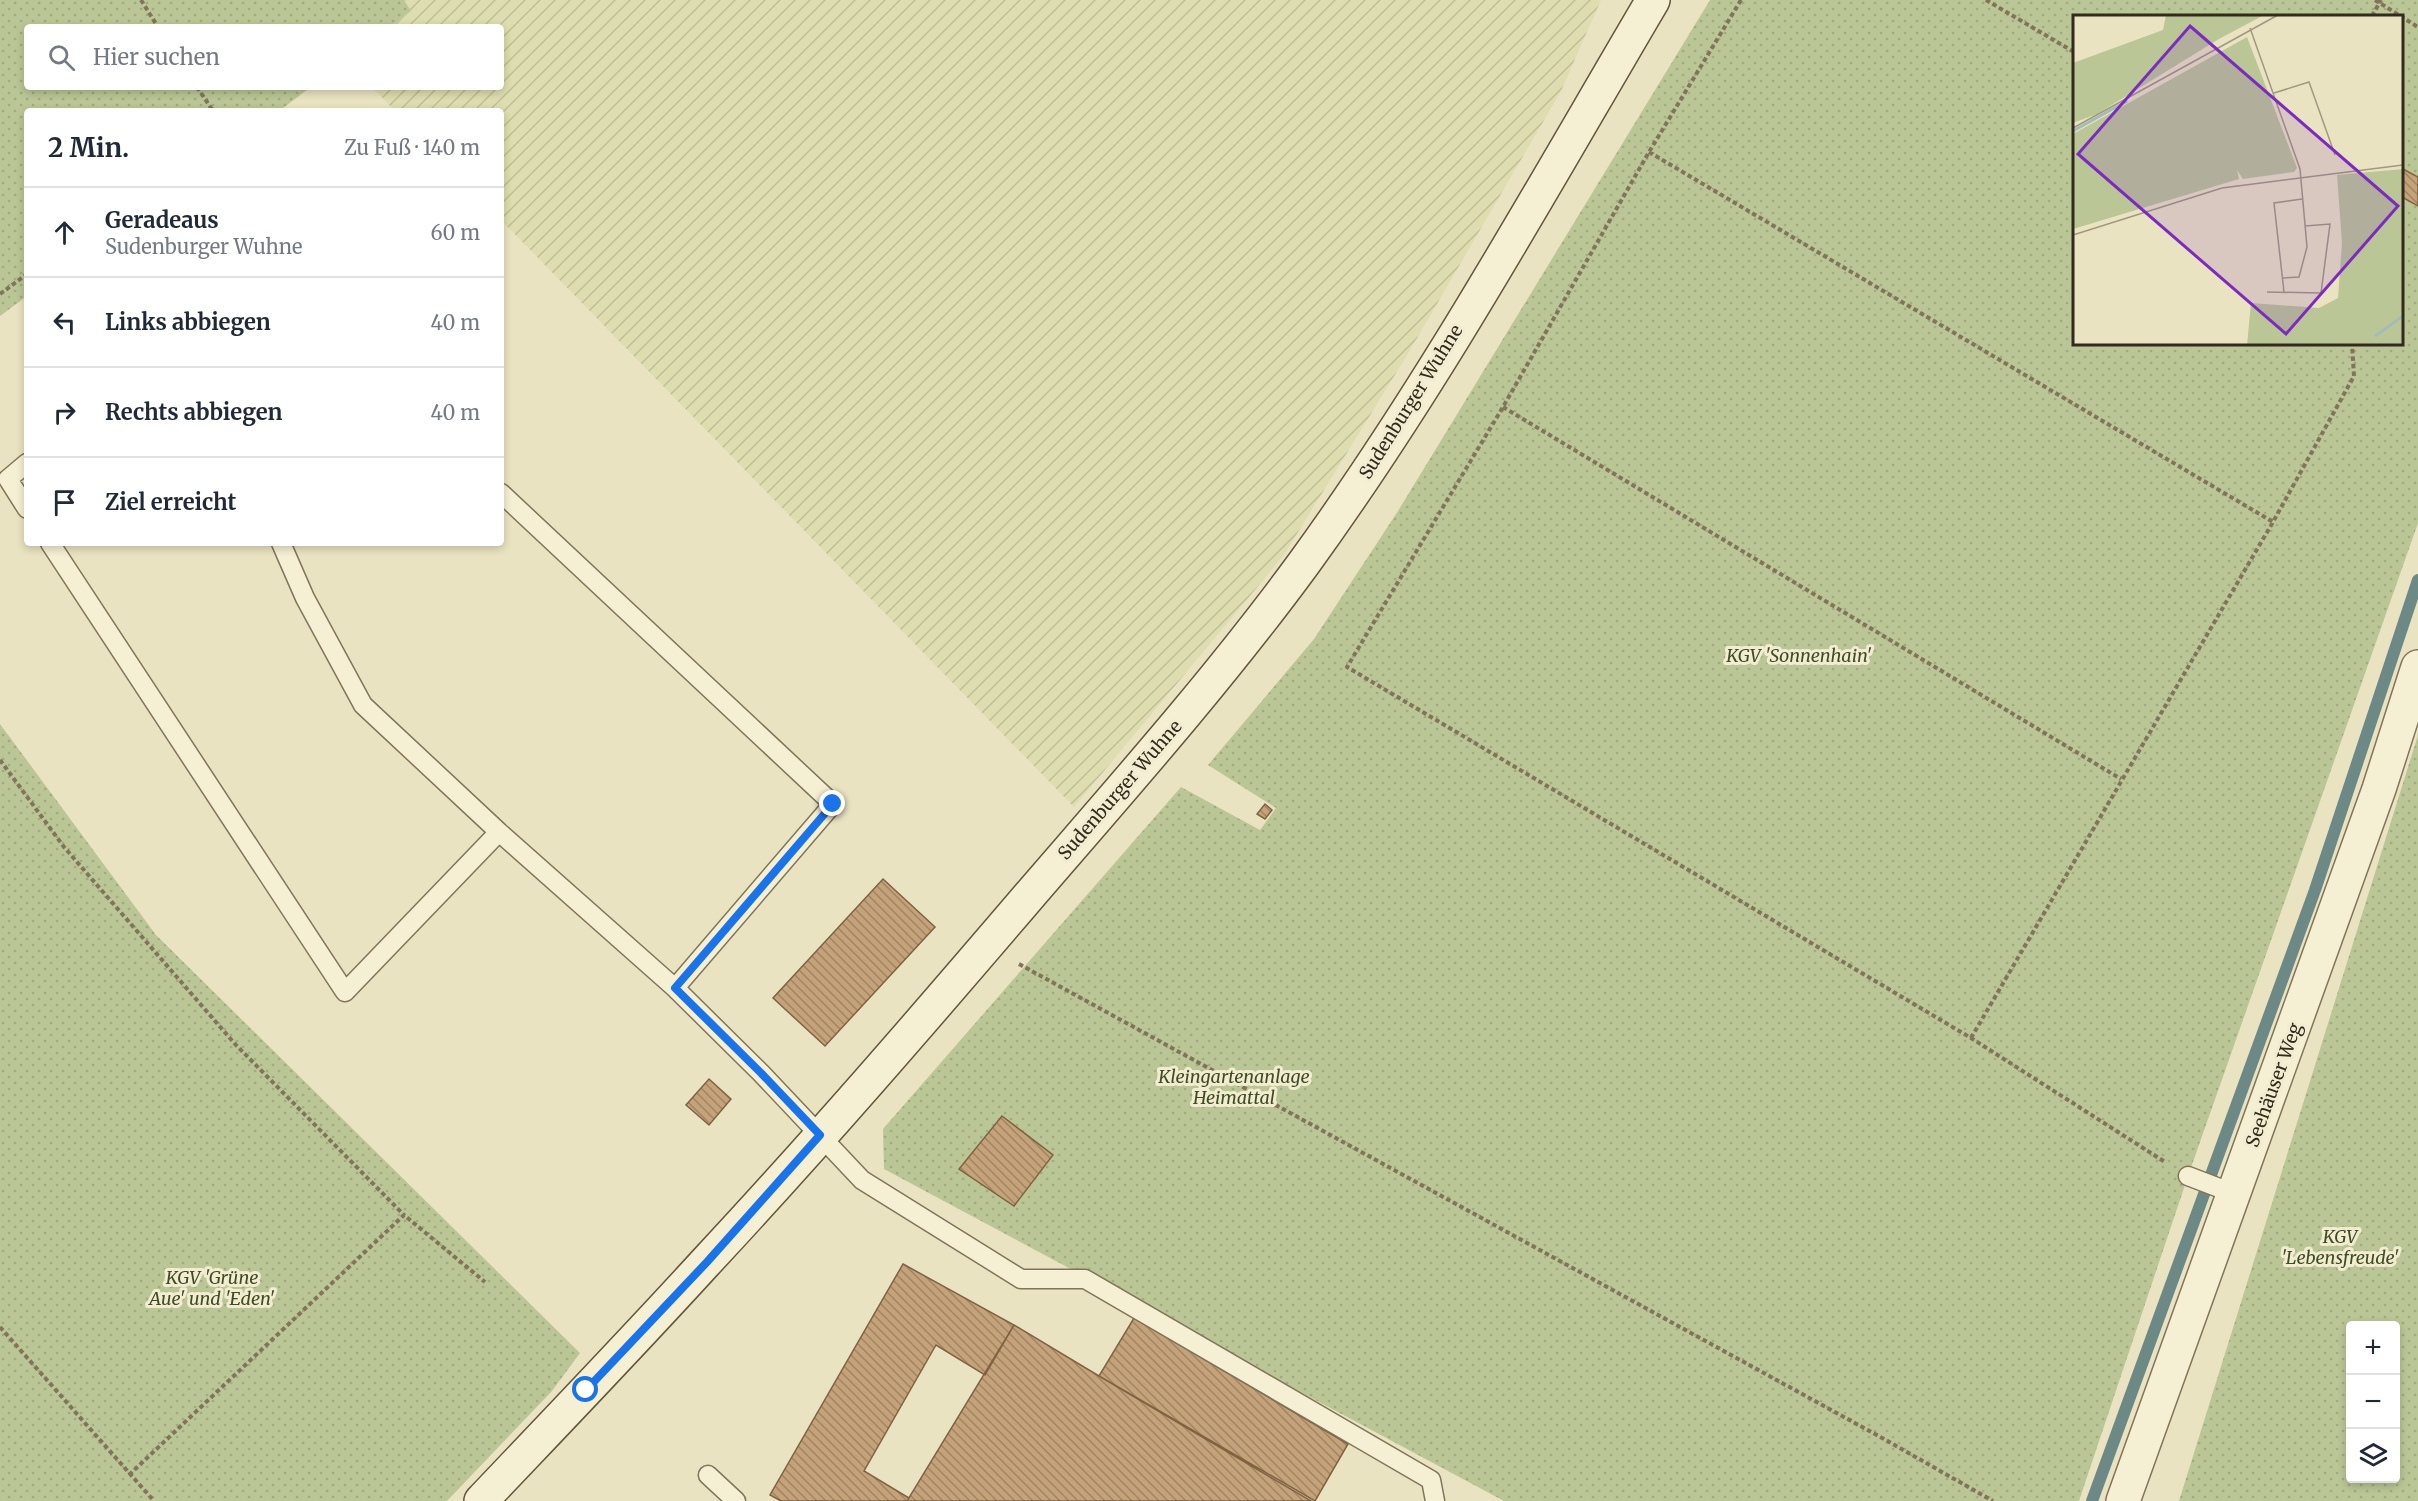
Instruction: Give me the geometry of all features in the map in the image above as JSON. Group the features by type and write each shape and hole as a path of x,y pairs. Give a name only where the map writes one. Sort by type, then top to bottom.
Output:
{"main road":[{"name":"Sudenburger Wuhne","path":"481,1501 707,1262 820,1135 1220,672 1305,561 1359,485 1447,348 1653,0"},
{"name":"Seehäuser Weg","path":"2123,1501 2375,800 2418,667"}],"lane":[{"path":"24,466 8,479 24,503"},
{"path":"504,496 833,804 675,988"},
{"path":"52,546 345,992 499,832"},
{"path":"282,546 305,598 363,705 499,832 675,988 761,1073 862,1180 1021,1279 1085,1279 1431,1480 1435,1501"},
{"path":"2188,1176 2235,1194"},
{"path":"708,1474 736,1501"}],"path":[{"path":"141,0 156,24"},
{"path":"1741,0 1649,152 1503,407 1347,667 1971,1038 2188,1176"},
{"path":"1986,0 2073,51"},
{"path":"2375,0 2381,1 2401,15"},
{"path":"2373,15 2381,1"},
{"path":"2403,16 2418,27"},
{"path":"199,90 211,108"},
{"path":"1649,152 2273,522"},
{"path":"0,294 24,276"},
{"path":"1971,1038 2273,522 2354,376 2352,345"},
{"path":"1503,407 2121,779"},
{"path":"0,760 64,847 235,1044 404,1215 485,1282"},
{"path":"1024,967 1874,1433 1993,1501"},
{"path":"129,1475 404,1215"},
{"path":"0,1327 154,1501"}],"green space":[{"path":"0,0 404,0 411,11 394,24 24,24 24,90 307,90 283,108 24,108 24,298 0,316"},
{"path":"404,0 1601,0 1561,91 1406,357 1284,555 1074,807 504,223 504,108 392,108 375,90 504,90 504,24 394,24 411,11"},
{"name":"KGV 'Sonnenhain'","path":"1710,0 2418,0 2418,523 2188,1176 2079,1501 1504,1501 884,1169 883,1129 1181,787 1260,830 1276,808 1208,765 1314,639 1398,511"},
{"name":"KGV 'Grüne Aue' und 'Eden'","path":"0,724 156,935 580,1353 552,1391 447,1501 0,1501"},
{"name":"KGV 'Lebensfreude'","path":"2418,735 2418,1501 2179,1501"}],"building":[{"path":"2403,169 2418,177 2418,206 2403,198"},
{"path":"1265,804 1272,810 1265,819 1257,814"},
{"path":"883,879 935,927 825,1046 773,998"},
{"path":"709,1079 731,1099 709,1125 686,1105"},
{"path":"1002,1116 1053,1155 1014,1206 959,1169"},
{"path":"903,1264 1014,1325 985,1375 936,1345 864,1471 909,1498 907,1501 781,1501 770,1495"},
{"path":"1134,1318 1348,1444 1315,1501 1099,1376"},
{"path":"1014,1325 1099,1376 1311,1501 907,1501"}],"waterway":[{"path":"2092,1501 2315,890 2418,580"}],"route":[{"path":"586,1390 707,1262 820,1135 675,988 833,804"}],"park label":[{"name":"Kleingartenanlage Heimattal","path":"1234,1087"}]}
